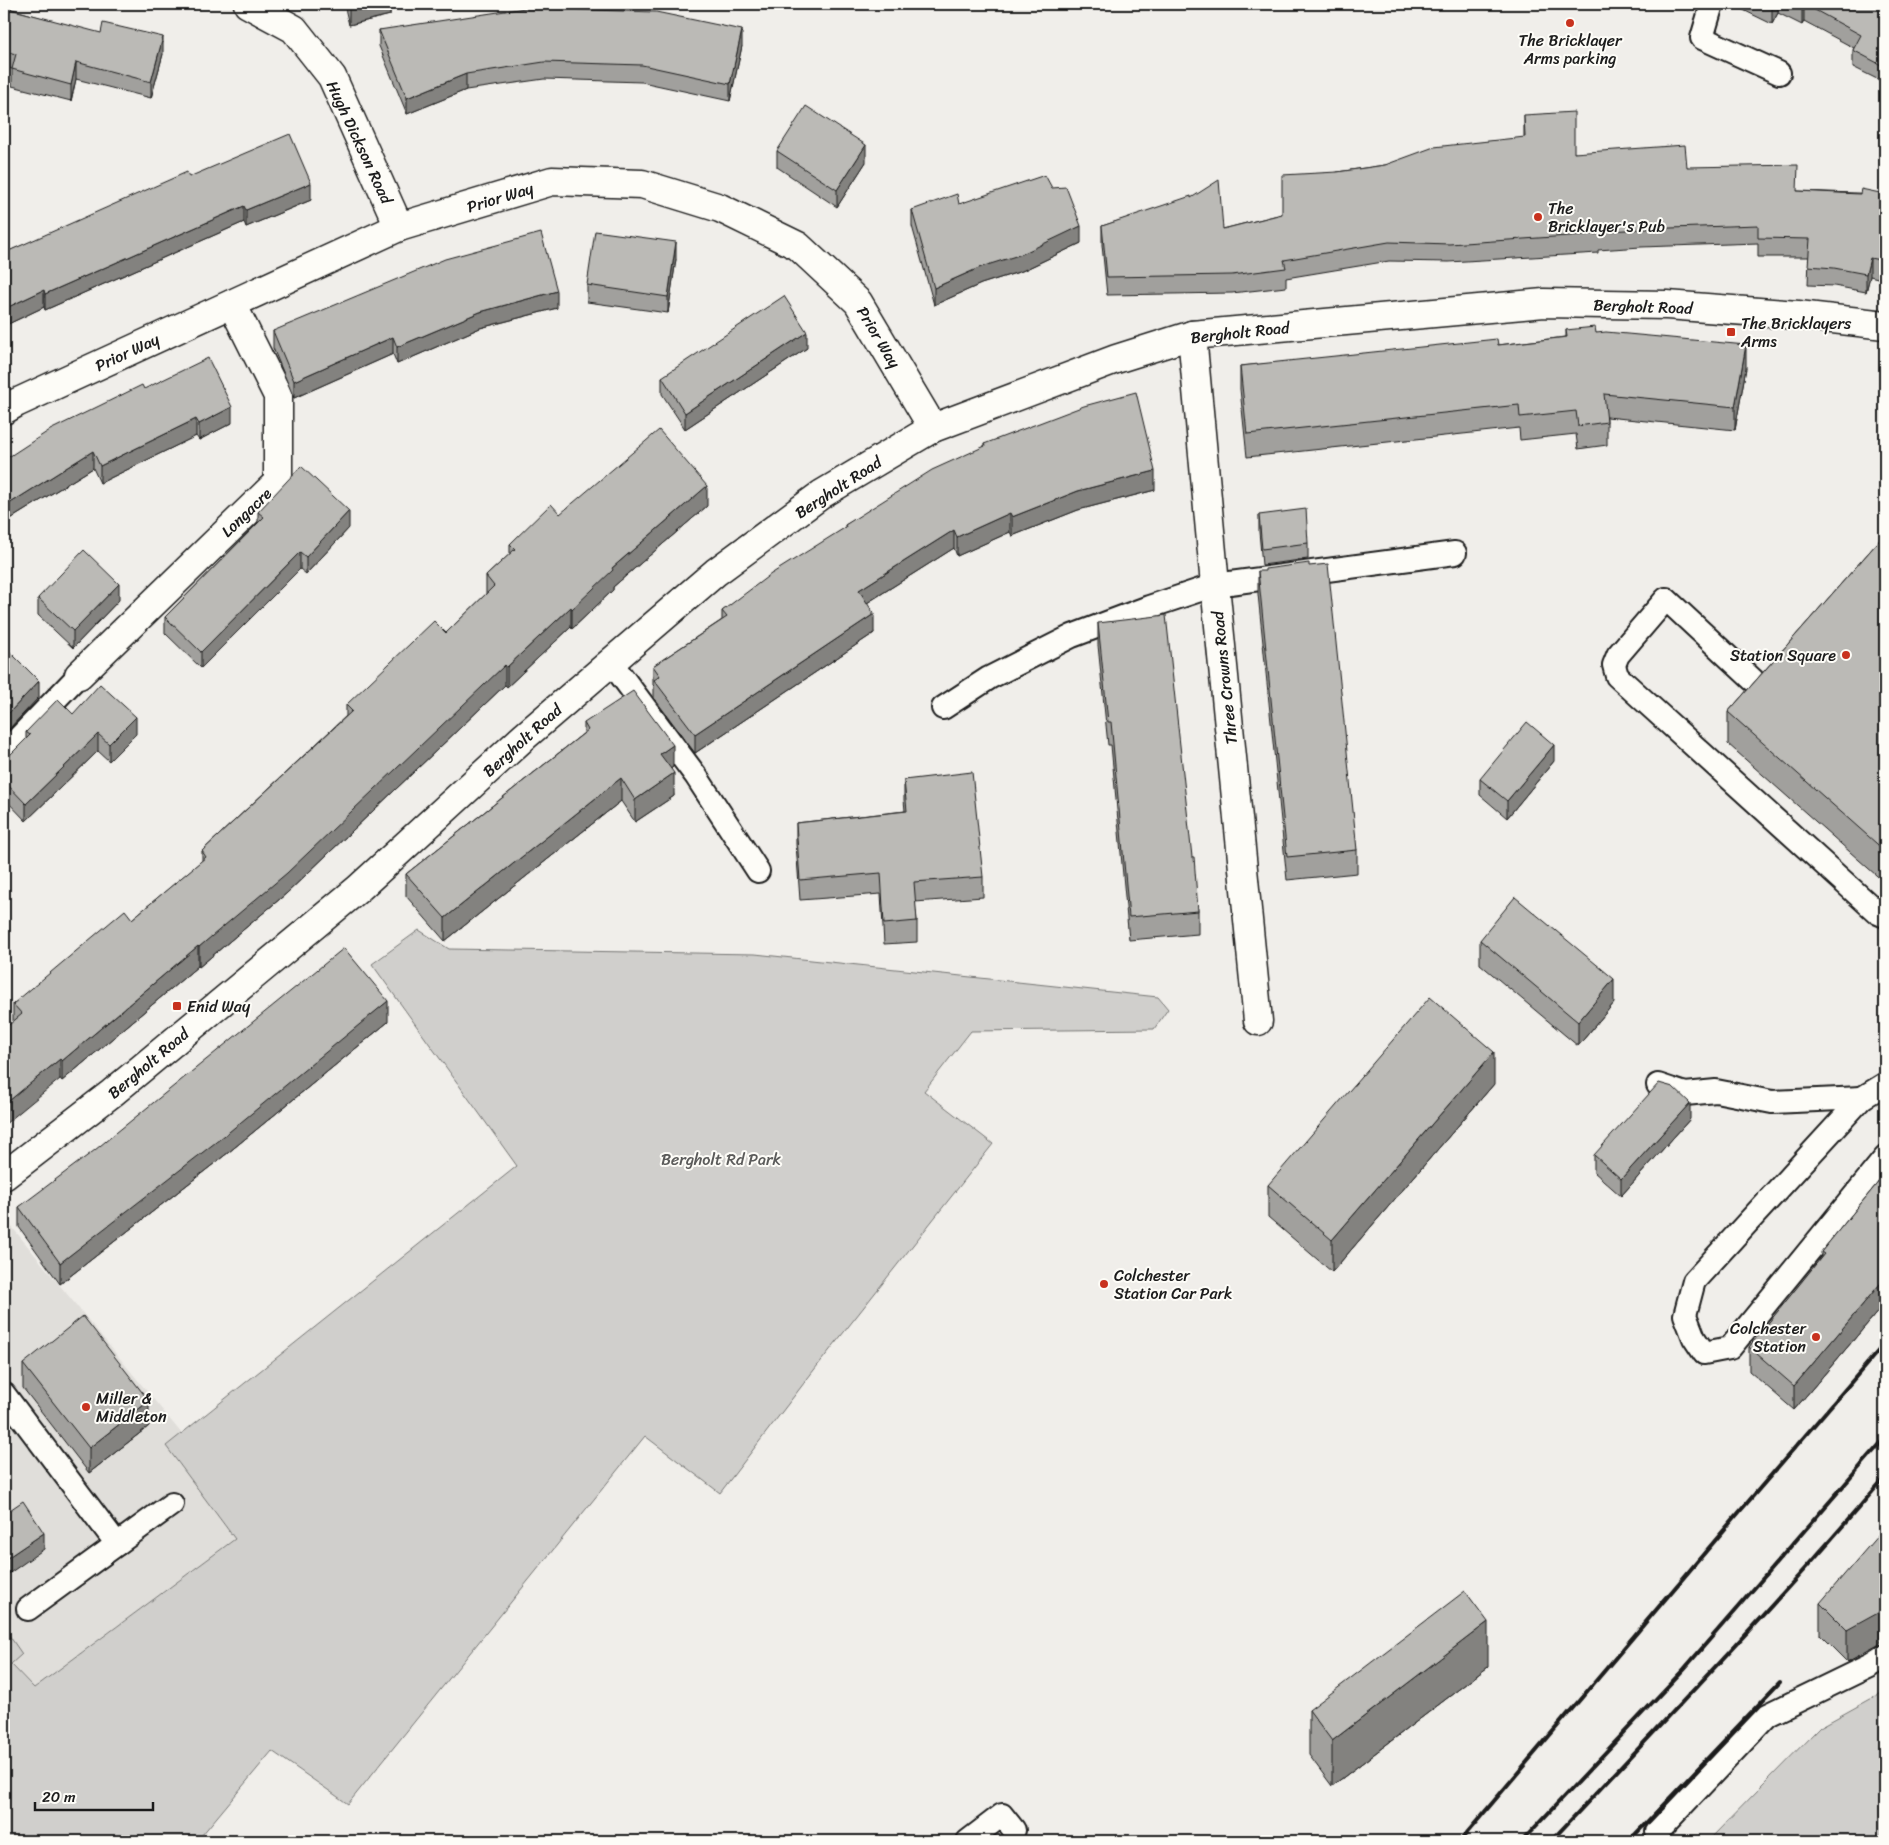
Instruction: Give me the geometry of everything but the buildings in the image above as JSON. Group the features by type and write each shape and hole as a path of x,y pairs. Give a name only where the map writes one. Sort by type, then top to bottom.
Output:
{"street":[{"name":"Hugh Dickson Road","path":"248,4 294,29 332,77 399,227"},
{"name":"Prior Way","path":"4,410 399,227 552,182 642,184 720,208 798,246 858,302 933,428"},
{"name":"Bergholt Road","path":"4,1176 112,1093 350,895 525,736 716,572 822,494 933,428 1116,359 1192,336 1544,303 1667,305 1798,315 1885,325"},
{"name":"Longacre","path":"79,675 278,482 278,396 232,304"},
{"name":"Three Crowns Road","path":"1192,336 1258,1021"}],"lane":[{"path":"1712,4 1702,38 1779,73"},
{"path":"944,708 989,678 1072,636 1215,585 1455,552"},
{"path":"1753,680 1666,599 1618,655 1614,665 1617,676 1878,913 1885,916"},
{"path":"612,662 696,776 758,871"},
{"path":"4,753 79,675"},
{"path":"1885,1084 1862,1098 1694,1281 1685,1316 1694,1338 1704,1353 1730,1348 1885,1158"},
{"path":"1658,1085 1684,1094 1716,1091 1772,1102 1862,1098"},
{"path":"4,1394 117,1544"},
{"path":"28,1609 172,1504"},
{"path":"1657,1832 1768,1715 1871,1665 1885,1656"},
{"path":"968,1841 1002,1815 1014,1830"}],"shaded area":[{"path":"7,1221 182,1434 166,1446 235,1539 34,1688 4,1655 4,1223"}],"green space":[{"name":"Bergholt Rd Park","path":"419,930 449,949 755,954 1158,997 1168,1009 1154,1029 971,1031 924,1091 993,1144 814,1370 720,1493 645,1436 348,1804 272,1751 197,1841 4,1841 4,1628 22,1654 11,1664 34,1688 235,1539 166,1446 517,1166 372,964"},
{"path":"1885,1691 1885,1841 1708,1841 1820,1727"}],"railway":[{"path":"1460,1841 1885,1343"},
{"path":"1522,1841 1684,1669 1885,1438"},
{"path":"1551,1841 1763,1615 1885,1477"},
{"path":"1629,1841 1780,1682"}],"place":[{"name":"The Bricklayer Arms parking","path":"1570,23"},
{"name":"The Bricklayer's Pub","path":"1538,217"},
{"name":"The Bricklayers Arms","path":"1731,332"},
{"name":"Station Square","path":"1846,655"},
{"name":"Enid Way","path":"177,1006"},
{"name":"Colchester Station Car Park","path":"1104,1284"},
{"name":"Colchester Station","path":"1816,1337"},
{"name":"Miller & Middleton","path":"86,1407"}]}
